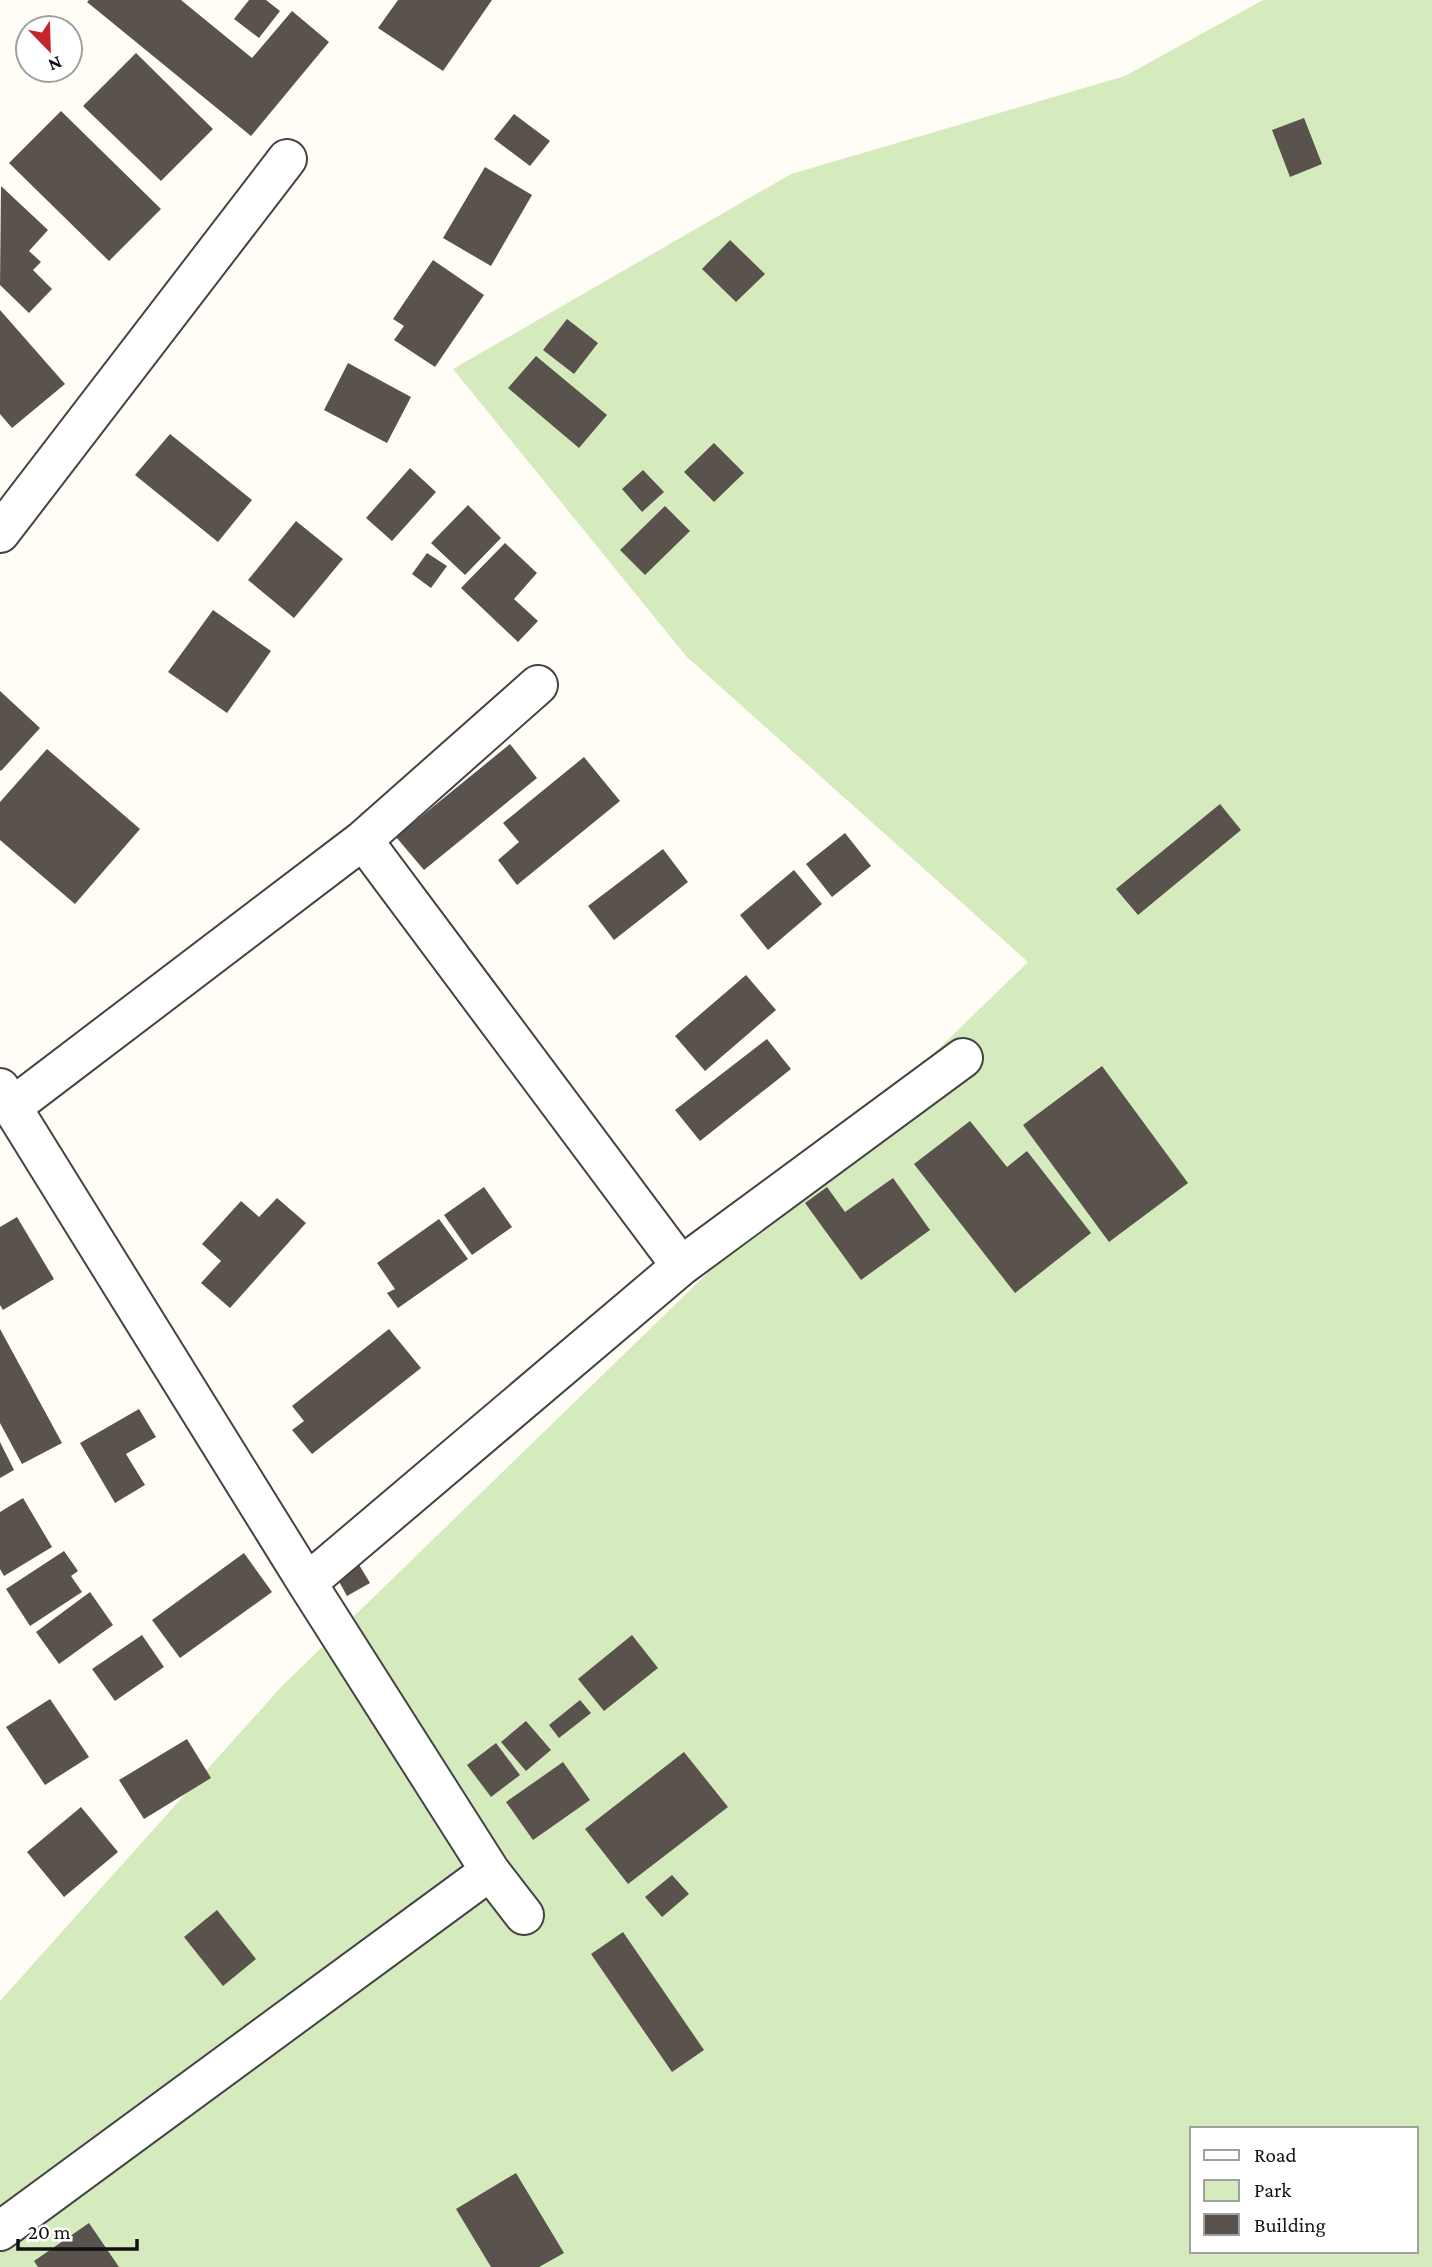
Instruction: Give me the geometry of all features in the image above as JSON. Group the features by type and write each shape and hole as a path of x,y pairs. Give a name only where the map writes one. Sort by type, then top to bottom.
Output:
{"street":[{"path":"0,533 288,159"},
{"path":"524,1915 490,1871 307,1583 6,1098 363,840 538,685"},
{"path":"363,840 681,1266"},
{"path":"307,1583 681,1266 963,1058"},
{"path":"0,2231 490,1871"}],"green space":[{"path":"1263,0 1432,0 1432,2267 0,2267 0,2001 281,1687 1028,962 686,656 453,369 791,174 1125,76"}],"building":[{"path":"181,0 252,58 292,11 329,42 251,136 87,2"},
{"path":"249,0 266,0 280,11 259,38 234,19"},
{"path":"398,0 492,0 443,71 378,28"},
{"path":"136,53 213,129 161,181 83,106"},
{"path":"61,111 161,209 109,261 9,163"},
{"path":"514,114 550,141 530,166 494,139"},
{"path":"1304,118 1322,164 1290,177 1272,130"},
{"path":"485,167 532,195 491,266 443,238"},
{"path":"1,186 48,230 29,251 41,262 33,270 52,289 29,313 0,285"},
{"path":"730,240 765,274 736,302 702,269"},
{"path":"433,260 484,295 435,367 394,340 404,326 393,319"},
{"path":"0,310 65,384 12,428 0,414"},
{"path":"567,319 598,343 574,374 543,350"},
{"path":"536,356 607,415 579,448 508,388"},
{"path":"348,363 411,397 387,443 324,410"},
{"path":"170,434 252,500 218,542 135,475"},
{"path":"714,443 744,473 714,502 684,472"},
{"path":"410,468 436,492 392,541 366,518"},
{"path":"643,470 664,492 642,512 622,489"},
{"path":"468,505 501,538 465,575 431,543"},
{"path":"665,506 690,531 645,575 620,550"},
{"path":"296,521 343,559 294,618 248,580"},
{"path":"505,543 537,573 514,599 538,621 518,642 461,588"},
{"path":"427,553 447,566 431,588 412,574"},
{"path":"213,610 271,651 227,713 168,672"},
{"path":"0,691 40,728 1,771 0,770"},
{"path":"510,744 537,778 424,870 396,837"},
{"path":"47,749 140,829 75,904 0,840 0,802"},
{"path":"584,757 620,801 517,885 498,860 519,842 503,823"},
{"path":"1220,804 1241,830 1138,915 1116,889"},
{"path":"845,833 871,866 832,897 806,864"},
{"path":"663,849 688,882 614,940 588,906"},
{"path":"794,870 822,904 768,950 740,915"},
{"path":"746,975 776,1010 705,1071 675,1036"},
{"path":"767,1039 791,1069 700,1141 675,1110"},
{"path":"1102,1066 1188,1183 1109,1242 1023,1125"},
{"path":"970,1121 1007,1167 1027,1151 1091,1233 1015,1293 914,1164"},
{"path":"893,1178 930,1230 861,1280 805,1203 827,1187 845,1212"},
{"path":"484,1187 512,1227 472,1255 444,1215"},
{"path":"277,1198 306,1223 230,1308 201,1283 221,1261 202,1244 241,1201 259,1217"},
{"path":"17,1217 54,1279 3,1310 0,1305 0,1227"},
{"path":"439,1219 468,1259 398,1308 387,1293 395,1289 377,1263"},
{"path":"0,1329 62,1443 22,1464 0,1423"},
{"path":"389,1329 421,1368 312,1454 292,1430 304,1421 292,1406"},
{"path":"139,1409 156,1437 126,1454 145,1485 115,1503 80,1443"},
{"path":"0,1442 14,1470 0,1478"},
{"path":"23,1498 52,1547 4,1576 0,1569 0,1512"},
{"path":"64,1551 78,1571 71,1576 82,1592 30,1626 6,1589"},
{"path":"244,1553 272,1592 180,1658 152,1620"},
{"path":"358,1563 370,1583 347,1596 336,1576"},
{"path":"90,1592 113,1625 59,1664 36,1632"},
{"path":"142,1635 164,1667 115,1701 92,1669"},
{"path":"632,1635 658,1668 604,1711 578,1679"},
{"path":"50,1699 89,1757 45,1785 6,1727"},
{"path":"580,1700 591,1713 559,1738 549,1725"},
{"path":"526,1721 551,1750 526,1771 501,1742"},
{"path":"187,1739 211,1778 144,1819 119,1780"},
{"path":"496,1743 520,1775 491,1797 467,1765"},
{"path":"684,1752 728,1807 628,1884 585,1829"},
{"path":"563,1762 590,1800 533,1840 506,1802"},
{"path":"81,1807 118,1852 64,1897 27,1852"},
{"path":"672,1875 689,1894 662,1917 645,1897"},
{"path":"217,1910 256,1959 223,1986 184,1937"},
{"path":"623,1932 704,2050 672,2072 591,1954"},
{"path":"516,2173 564,2253 539,2267 491,2267 456,2209"},
{"path":"89,2223 119,2267 38,2267 34,2261"}]}
